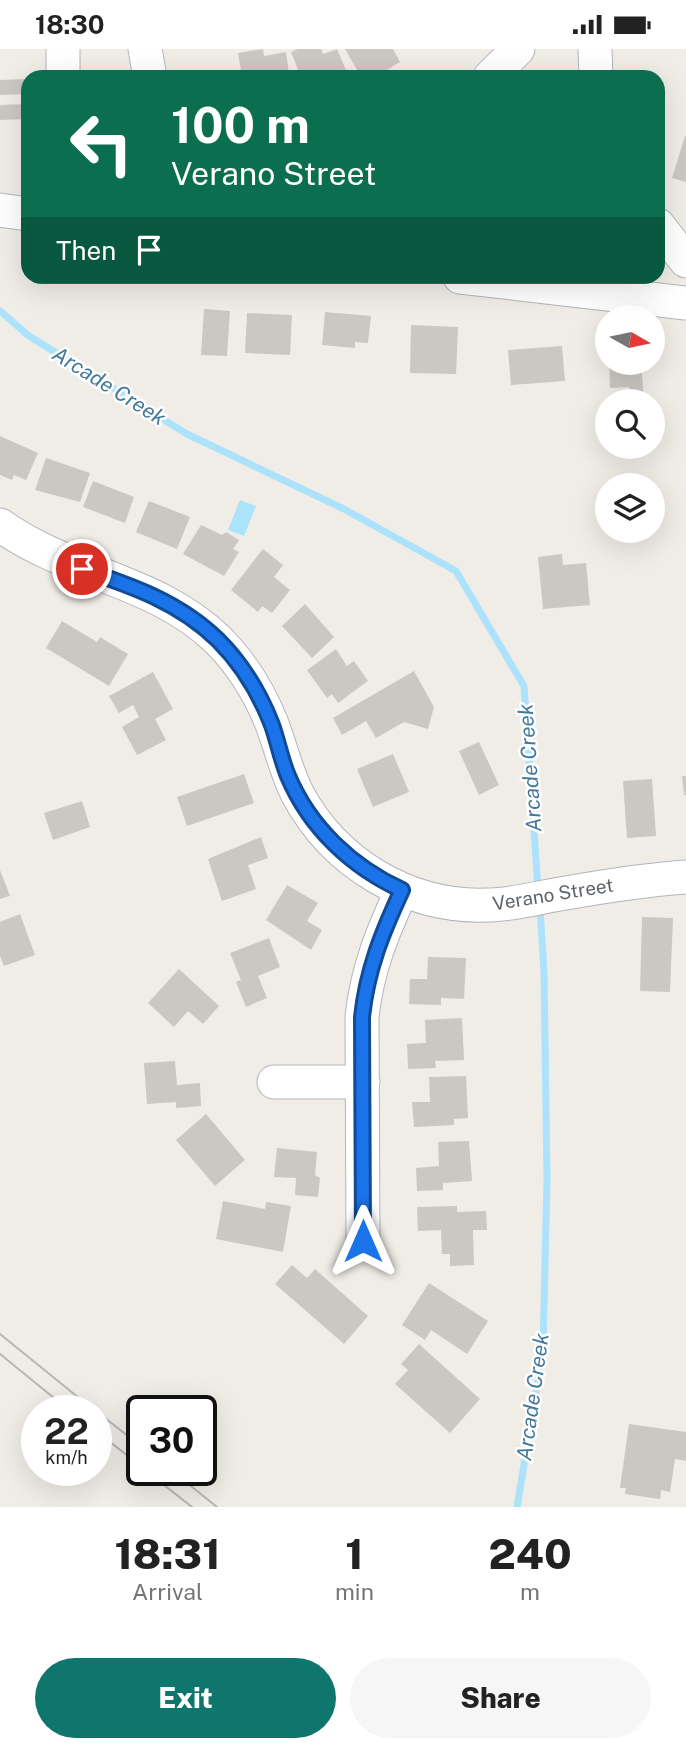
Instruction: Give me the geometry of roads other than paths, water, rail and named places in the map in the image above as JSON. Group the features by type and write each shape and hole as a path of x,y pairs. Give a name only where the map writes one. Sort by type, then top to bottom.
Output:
{"street":[{"path":"63,49 63,70"},
{"path":"145,49 149,70"},
{"path":"497,70 518,49"},
{"path":"595,49 596,70"},
{"path":"0,210 21,213"},
{"path":"665,234 686,261"},
{"path":"521,284 686,303"},
{"name":"Verano Street","path":"0,525 46,552 166,601 219,641 258,695 272,724 288,776 305,809 327,838 354,862 402,890 452,903 488,905 597,887 686,877"},
{"path":"363,1241 366,982 375,949 402,890"},
{"path":"274,1082 363,1082"}],"water":[{"path":"240,500 256,506 244,536 228,530"}],"waterway":[{"name":"Arcade Creek","path":"0,311 29,336 187,434 344,509 456,571 524,686 538,889"},
{"name":"Arcade Creek","path":"517,1507 543,1350 547,1179 544,971 540,908"}],"tram line":[{"path":"0,1334 75,1395"},
{"path":"0,1354 50,1395"},
{"path":"112,1424 126,1434"},
{"path":"112,1444 126,1454"},
{"path":"165,1486 192,1507"},
{"path":"191,1486 217,1507"}]}
